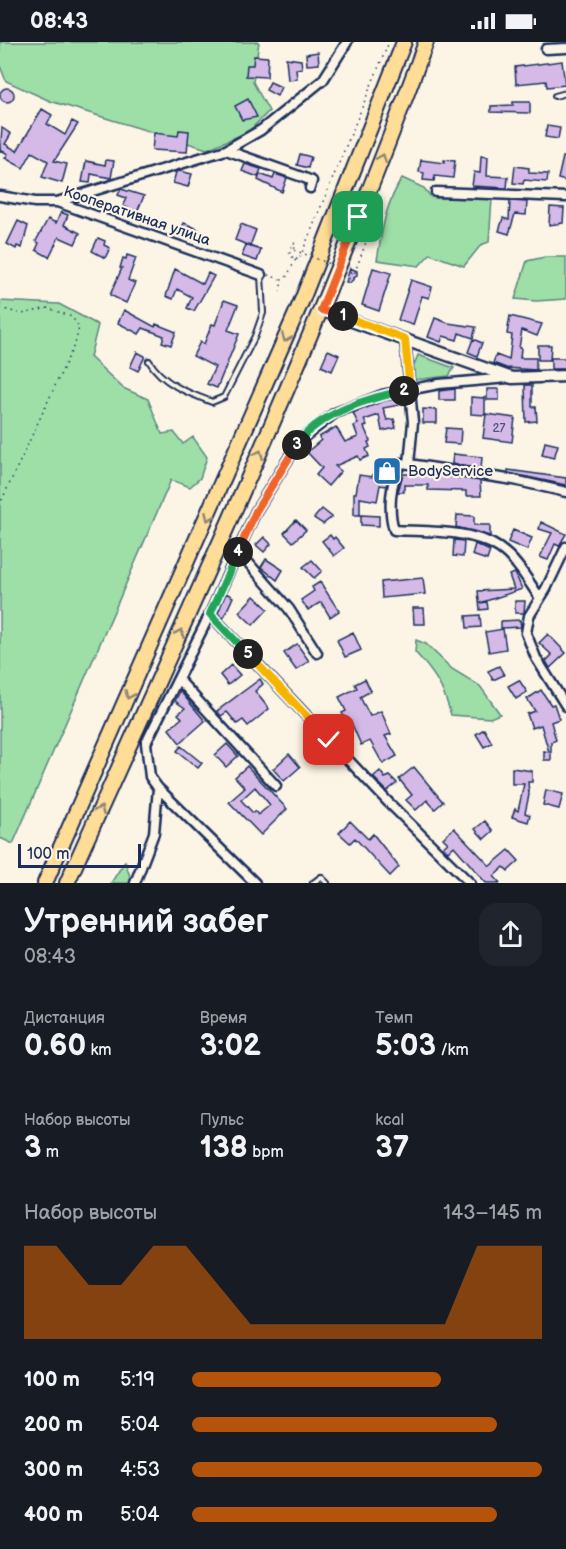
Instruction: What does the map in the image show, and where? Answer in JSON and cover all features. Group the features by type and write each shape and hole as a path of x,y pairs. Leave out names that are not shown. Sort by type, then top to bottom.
{"main road":[{"path":"45,883 302,300 404,42"},
{"path":"67,883 227,527 321,310 426,42"}],"street":[{"path":"57,202 226,150 261,130 323,80 347,42"},
{"path":"546,50 566,48"},
{"path":"226,150 312,181 310,188"},
{"path":"436,192 566,197"},
{"name":"Кооперативная улица","path":"0,196 35,202 57,202 265,275"},
{"path":"321,310 512,378"},
{"path":"405,339 413,424 409,464"},
{"path":"255,883 158,788 150,777 147,743 210,614 256,511 300,440 335,413 382,395 439,384 566,376"},
{"path":"540,598 514,562 499,548 478,538 394,530 389,515 396,472 401,463 514,480 566,492"},
{"path":"565,550 529,616 526,633 536,658 566,706"},
{"path":"238,551 289,609 317,652"},
{"path":"210,614 465,882"},
{"path":"178,679 276,786"},
{"path":"135,883 154,833 158,788"}],"lane":[{"path":"555,96 566,93"},
{"path":"149,361 158,375 188,393 212,402 224,397 255,336 262,313 265,275"},
{"path":"313,883 321,877 327,883"}],"path":[{"path":"265,275 286,278 296,259 299,260 389,42"},
{"path":"296,259 289,255 293,243 296,244 294,250 351,272 350,279 352,280 369,234"},
{"path":"280,292 283,282 281,279"},
{"path":"0,308 22,314 48,308 72,317 79,327 76,341 0,504"}],"green space":[{"path":"0,42 259,42 253,82 269,111 248,132 207,149 50,101 6,81 0,66"},
{"path":"402,178 424,188 431,197 492,199 489,242 481,245 464,266 430,254 419,266 377,260 388,208"},
{"path":"545,257 566,257 566,299 536,301 515,299 527,261"},
{"path":"0,301 59,304 98,325 90,357 123,388 148,399 162,434 174,432 183,444 193,437 207,457 200,478 190,487 171,480 13,844 0,838"},
{"path":"418,355 454,368 449,376 414,380 411,372"},
{"path":"416,640 426,644 452,669 480,686 500,714 490,718 451,715 438,681 415,652"},
{"path":"125,861 132,883 111,883"}],"building":[{"path":"318,52 319,64 307,65 306,54"},
{"path":"254,56 268,57 267,77 246,76 247,65 253,65"},
{"path":"286,58 301,60 302,68 296,69 297,79 288,80"},
{"path":"562,61 565,85 547,87 546,81 516,84 515,67"},
{"path":"270,82 281,87 277,96 266,90"},
{"path":"4,88 10,88 14,95 10,102 4,102 0,98 0,92"},
{"path":"248,99 257,117 242,120 235,106"},
{"path":"513,102 530,102 530,113 491,112 491,106 513,105"},
{"path":"42,109 52,115 47,124 65,135 72,121 78,124 54,161 67,164 62,183 42,177 48,161 32,152 23,168 5,158 8,154 1,150 0,152 2,128 11,134 5,144 17,151"},
{"path":"547,126 560,128 558,139 545,137"},
{"path":"179,130 189,131 187,152 152,150 154,133 178,136"},
{"path":"300,154 311,157 308,168 297,165"},
{"path":"481,156 488,157 487,176 508,177 507,188 472,186 474,172 480,173"},
{"path":"563,157 566,157 566,181 558,179"},
{"path":"106,160 114,161 111,178 91,174 90,183 82,182 86,161 105,165"},
{"path":"421,160 444,163 444,160 455,161 453,178 435,176 434,181 423,180 424,173 419,172"},
{"path":"245,164 261,169 258,177 242,171"},
{"path":"515,166 529,168 529,173 548,174 547,182 524,180 523,184 513,183"},
{"path":"176,172 192,174 188,187 173,183"},
{"path":"260,174 273,179 275,174 287,178 282,192 258,180"},
{"path":"121,189 144,196 137,212 123,206 126,198 118,195"},
{"path":"510,201 527,202 526,215 515,214 509,234 499,231 503,218 509,220"},
{"path":"550,207 564,208 563,223 549,225"},
{"path":"61,212 68,215 64,225 80,233 75,244 59,237 49,257 36,250 39,243 36,241 48,219 56,223"},
{"path":"18,221 28,226 22,248 17,246 16,249 7,244"},
{"path":"184,223 198,229 194,238 180,232"},
{"path":"241,224 256,230 250,246 235,240"},
{"path":"98,238 105,241 104,245 110,248 105,258 92,251"},
{"path":"246,245 261,250 257,261 242,256"},
{"path":"127,255 136,258 128,280 135,283 126,303 110,295 122,268 120,268 123,258 126,259"},
{"path":"350,268 357,271 357,275 350,283 346,282"},
{"path":"373,268 391,273 379,311 362,305"},
{"path":"175,269 203,284 208,273 214,276 194,311 187,308 192,297 177,289 173,299 166,296"},
{"path":"411,280 432,287 429,298 422,296 413,325 398,320"},
{"path":"224,300 238,305 228,330 239,334 217,388 207,384 215,367 193,356 200,342 204,344 212,324 215,325"},
{"path":"124,310 155,327 156,324 176,332 171,345 162,342 164,336 143,328 139,334 118,323"},
{"path":"510,316 542,324 537,336 522,330 519,348 521,348 520,358 536,358 536,370 506,368 493,363 496,355 509,360 512,335 507,334"},
{"path":"435,318 448,323 476,327 473,338 459,333 457,340 443,336 441,342 428,337"},
{"path":"473,339 482,343 477,356 468,352"},
{"path":"538,345 551,345 550,360 538,360"},
{"path":"328,350 339,355 332,371 321,366"},
{"path":"137,352 145,356 138,371 130,367"},
{"path":"551,358 566,358 566,369 551,369"},
{"path":"525,385 532,385 532,407 536,407 537,421 526,422"},
{"path":"455,389 455,400 439,400 439,391"},
{"path":"487,389 499,389 499,400 487,400"},
{"path":"404,397 405,404 383,408 387,420 394,419 396,428 382,431 379,415 364,420 367,426 364,427 370,441 368,442 370,447 366,449 369,456 360,460 358,456 335,466 341,471 328,486 316,475 322,468 307,452 321,440 319,437 336,427 345,442 358,437 354,426 358,424 353,413 384,401"},
{"path":"471,397 485,398 485,415 471,414"},
{"path":"423,409 437,410 437,423 423,423"},
{"path":"486,414 515,418 512,442 483,438"},
{"path":"446,428 461,429 460,444 444,443"},
{"path":"545,442 558,445 554,458 542,455"},
{"path":"453,454 482,457 481,469 452,464"},
{"path":"379,466 392,468 386,486 380,485 377,501 360,498 360,515 354,515 354,493 356,493 359,475 372,477 374,470 378,471"},
{"path":"508,470 566,478 566,485 508,473"},
{"path":"403,474 434,474 480,481 481,496 466,496 466,491 428,490 428,485 404,485 404,492 398,492"},
{"path":"322,509 332,517 323,524 314,518"},
{"path":"361,515 379,516 379,526 361,525"},
{"path":"457,515 474,516 474,525 490,525 490,536 456,527"},
{"path":"296,520 306,530 293,542 284,533"},
{"path":"541,522 566,534 559,546 555,544 548,560 540,557 552,533 539,529"},
{"path":"513,530 532,538 527,550 508,542"},
{"path":"330,535 333,539 335,537 344,548 334,556 322,541"},
{"path":"264,537 271,544 264,552 256,545"},
{"path":"454,540 464,541 463,557 453,556"},
{"path":"475,544 490,551 487,560 472,555"},
{"path":"266,559 283,570 277,580 261,567"},
{"path":"312,560 322,571 314,578 303,567"},
{"path":"515,573 522,589 480,603 487,602 488,609 480,610 478,591 514,589 509,575"},
{"path":"423,578 425,594 382,598 381,582"},
{"path":"320,582 339,611 330,617 321,602 308,610 301,600 314,591 312,587"},
{"path":"226,593 233,597 223,619 218,613"},
{"path":"254,596 268,609 253,625 239,612"},
{"path":"515,601 525,601 524,613 515,613"},
{"path":"413,608 424,608 425,624 414,624"},
{"path":"480,615 481,627 467,628 466,616"},
{"path":"520,620 521,627 501,628 501,621"},
{"path":"503,629 506,649 489,652 485,632"},
{"path":"353,632 361,650 345,657 337,640"},
{"path":"548,634 566,653 550,668 546,661 552,655 539,643"},
{"path":"297,644 309,661 296,670 284,653"},
{"path":"231,665 240,675 228,685 220,675"},
{"path":"499,666 504,675 493,680 488,671"},
{"path":"260,679 263,684 255,691 269,709 248,726 243,720 237,724 227,712 221,716 217,711"},
{"path":"365,679 371,691 360,697 370,716 381,711 391,734 385,736 397,756 383,764 370,741 361,745 351,722 348,724 342,713 346,711 339,697 357,688 355,684"},
{"path":"519,680 527,692 516,699 508,686"},
{"path":"541,690 551,705 554,704 559,719 551,722 556,740 551,742 551,760 544,760 544,751 549,752 541,725 532,728 527,714 535,711 527,699"},
{"path":"180,691 205,721 180,743 169,729 182,718 178,714 185,708 175,701"},
{"path":"484,729 492,743 484,747 476,734"},
{"path":"227,744 238,756 226,767 215,755"},
{"path":"181,746 202,763 198,768 177,751"},
{"path":"289,754 300,767 284,781 273,769"},
{"path":"247,766 287,809 261,835 229,802 245,788 235,777","holes":["255,787 270,805 258,815 255,811 253,813 241,800"]},
{"path":"414,767 443,802 435,809 427,800 416,810 406,800 412,795 399,779"},
{"path":"512,768 532,771 532,782 528,782 529,795 525,813 530,815 528,822 512,817 515,809 518,811 524,784 512,784"},
{"path":"380,771 385,778 390,776 397,783 387,791 373,777"},
{"path":"546,790 563,794 559,809 543,805"},
{"path":"350,821 368,839 373,834 399,867 390,876 355,838 350,843 339,833"},
{"path":"485,821 493,831 484,839 475,829"},
{"path":"454,828 490,866 509,850 519,861 508,871 504,867 494,876 500,883 486,883 454,846 448,852 443,847 448,843 443,838"}],"place":[{"name":"BodyService","path":"387,471"}],"route":[{"path":"329,740 210,614 256,511 300,440 335,413 382,395 410,390 405,339 321,310 358,217"}]}
